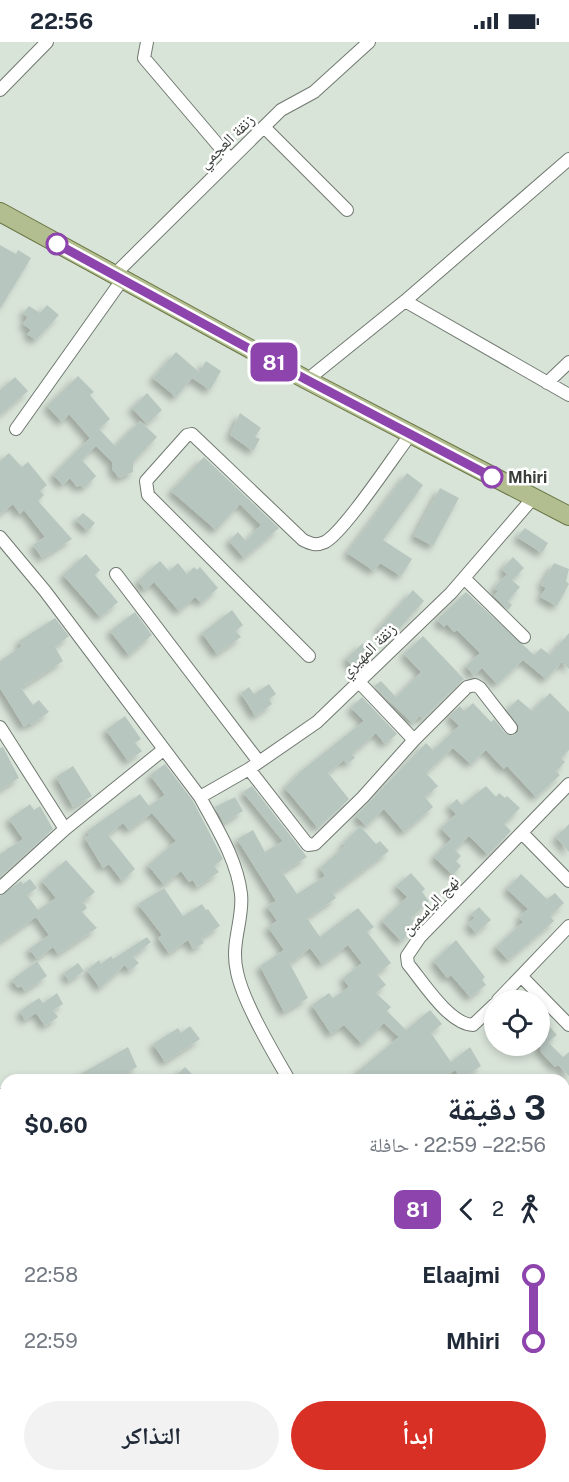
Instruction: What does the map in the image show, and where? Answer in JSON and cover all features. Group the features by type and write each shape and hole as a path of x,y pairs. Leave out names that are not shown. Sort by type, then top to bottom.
{"main road":[{"path":"0,212 307,380 569,516"}],"street":[{"path":"0,90 46,42"},
{"path":"147,42 144,58 230,159"},
{"name":"زنقة العجمي","path":"16,429 118,277 230,159 281,110 314,92 369,42"},
{"path":"264,127 347,210"},
{"path":"307,380 405,301 569,159"},
{"path":"405,301 569,395"},
{"path":"547,383 569,362"},
{"path":"309,656 148,495 146,482 187,435 192,434 198,437 303,540 313,545 331,538 410,435"},
{"name":"زنقة المهيري","path":"200,797 254,766 317,722 464,578 533,498"},
{"path":"0,537 45,591 200,797 235,865 242,896 234,950 237,975 286,1074"},
{"path":"116,574 308,845 315,844 363,797 414,740 459,693 470,685 480,688 511,728"},
{"path":"464,578 524,636"},
{"path":"359,682 414,740"},
{"path":"0,727 65,830"},
{"path":"0,888 65,830 163,750"},
{"name":"نهج الياسمين","path":"484,1014 473,1025 465,1024 453,1017 408,964 407,956 420,937 523,834 569,784"},
{"path":"523,834 569,881"},
{"path":"508,990 569,926"},
{"path":"521,976 569,1025"}],"building":[{"path":"0,245 16,254 18,250 31,258 0,309"},
{"path":"47,305 59,315 36,340 27,334 31,330 23,324 28,317 23,313 29,306 40,313"},
{"path":"176,352 199,372 206,361 221,371 210,390 192,378 176,397 153,378"},
{"path":"78,376 94,392 90,395 110,419 99,429 115,446 140,421 157,437 133,462 133,472 119,478 112,469 113,463 96,446 82,460 96,476 84,488 80,485 77,487 70,478 63,485 53,475 90,438 69,414 62,422 47,406"},
{"path":"15,377 28,391 0,415 0,390"},
{"path":"147,393 162,410 147,424 132,408"},
{"path":"240,413 261,428 255,437 260,439 253,451 230,435"},
{"path":"9,453 22,467 28,462 47,485 40,491 44,495 38,501 72,539 42,558 33,545 45,537 24,510 20,514 13,504 0,514 0,461"},
{"path":"204,457 279,528 244,558 229,541 238,532 246,541 261,525 240,504 216,530 171,491"},
{"path":"407,473 423,485 383,540 412,559 401,576 380,563 374,571 347,553"},
{"path":"440,488 459,498 433,546 414,536"},
{"path":"83,513 95,523 88,531 76,520"},
{"path":"525,528 548,543 542,553 517,537"},
{"path":"86,554 100,570 95,575 118,602 100,617 63,575"},
{"path":"513,557 524,568 512,580 502,569"},
{"path":"160,561 169,571 178,563 187,574 194,567 197,570 200,567 218,588 201,603 195,597 179,611 154,582 145,590 138,581"},
{"path":"554,563 569,569 566,581 569,584 557,606 540,597 546,588 541,585"},
{"path":"506,575 520,587 508,601 512,605 508,610 494,596 498,591 494,588"},
{"path":"413,590 424,601 389,640 378,629"},
{"path":"466,592 534,655 541,648 550,655 569,633 569,669 562,662 546,679 523,660 497,684 482,668 474,676 466,666 480,653 457,630 454,632 447,624 444,627 437,620"},
{"path":"232,610 243,625 236,631 241,637 217,654 202,633"},
{"path":"135,612 152,635 129,655 110,631"},
{"path":"55,618 69,636 55,647 63,661 21,688 33,705 39,700 49,712 31,725 29,723 24,727 0,688 0,661 22,646 19,641"},
{"path":"423,636 464,679 423,719 420,716 412,723 374,686 381,681 396,697 421,672 404,654"},
{"path":"363,643 373,655 356,670 346,659"},
{"path":"269,684 276,694 269,699 272,704 255,716 241,693 249,687 254,694"},
{"path":"550,693 569,712 569,750 561,758 565,762 556,771 560,775 536,797 507,766 504,769 486,750 471,764 453,748 426,773 438,786 425,797 433,807 404,832 384,809 366,826 356,816 426,743 433,750 459,726 449,716 460,706 464,711 473,703 491,722 494,719 505,733 513,736 518,732 519,726 507,710 518,699 532,711"},
{"path":"362,697 397,734 385,744 376,733 352,754 355,758 347,764 344,760 328,773 349,799 318,828 285,788 301,771 364,721 351,708"},
{"path":"125,716 141,739 135,743 142,751 128,761 106,730"},
{"path":"3,747 19,778 0,790 0,748"},
{"path":"165,764 193,801 223,859 214,866 219,872 197,887 193,880 189,882 181,871 164,885 148,865 176,841 152,813 129,830 123,823 108,835 135,869 122,881 109,864 103,868 85,838 90,835 87,831 140,794 149,806 165,795 150,775"},
{"path":"73,766 92,796 73,807 56,777"},
{"path":"252,786 307,857 282,872 297,894 325,876 320,868 345,846 343,844 360,826 376,844 380,841 389,851 333,893 336,898 307,918 320,937 358,908 374,927 367,932 391,963 377,974 386,985 376,993 391,1007 387,1011 406,1030 430,1010 442,1024 431,1033 451,1062 470,1047 481,1066 469,1074 458,1074 455,1070 449,1074 360,1074 358,1071 399,1037 384,1023 362,1044 344,1025 331,1034 312,1005 329,993 333,998 349,987 343,978 362,963 348,945 322,964 310,948 290,964 308,998 284,1012 260,966 284,950 268,927 277,921 267,906 276,901 237,839 253,830 265,852 283,841 243,792"},
{"path":"486,786 496,797 499,793 505,798 507,796 520,808 504,824 511,831 488,855 469,836 455,850 461,856 456,861 461,866 453,875 434,857 451,839 441,828 456,814 449,806 457,799 462,805"},
{"path":"235,797 243,811 224,823 215,807"},
{"path":"30,804 34,810 40,806 53,829 0,877 0,854 23,839 9,819"},
{"path":"569,824 569,852 556,837"},
{"path":"66,860 95,892 83,902 87,908 82,912 97,928 58,954 53,947 37,959 29,949 49,935 36,917 0,942 0,896 21,881 23,884 30,879 37,888 27,895 38,910 56,898 42,881"},
{"path":"411,873 425,889 422,892 429,901 411,918 418,925 401,941 382,921 407,897 396,886"},
{"path":"521,874 547,899 555,893 564,903 550,916 554,921 508,960 496,947 523,922 519,917 528,909 507,889"},
{"path":"164,888 183,916 202,904 206,910 208,909 220,926 201,938 204,943 193,949 188,940 169,953 158,938 162,935 138,904"},
{"path":"479,907 491,920 476,933 468,924 475,918 471,914"},
{"path":"147,937 151,942 133,957 139,963 129,971 125,965 100,988 87,970 99,960 101,964 111,956 113,959"},
{"path":"456,940 485,977 482,980 486,985 470,997 451,975 447,978 434,961"},
{"path":"37,961 47,976 25,991 21,986 18,988 12,980"},
{"path":"78,963 84,971 69,981 64,973"},
{"path":"57,993 63,1004 53,1010 58,1017 45,1026 36,1013 25,1020 20,1011 39,998 43,1003"},
{"path":"190,1026 200,1039 165,1062 153,1044 178,1028 181,1033"},
{"path":"550,1027 557,1035 550,1040"},
{"path":"550,1044 563,1057 569,1052 569,1074 558,1065 555,1067 545,1056 550,1056"},
{"path":"128,1047 137,1067 125,1074 81,1074"},
{"path":"185,1067 192,1074 177,1074"}],"bus line":[{"name":"81","path":"57,244 307,380 492,477"}],"place":[{"name":"Mhiri","path":"492,477"}]}
